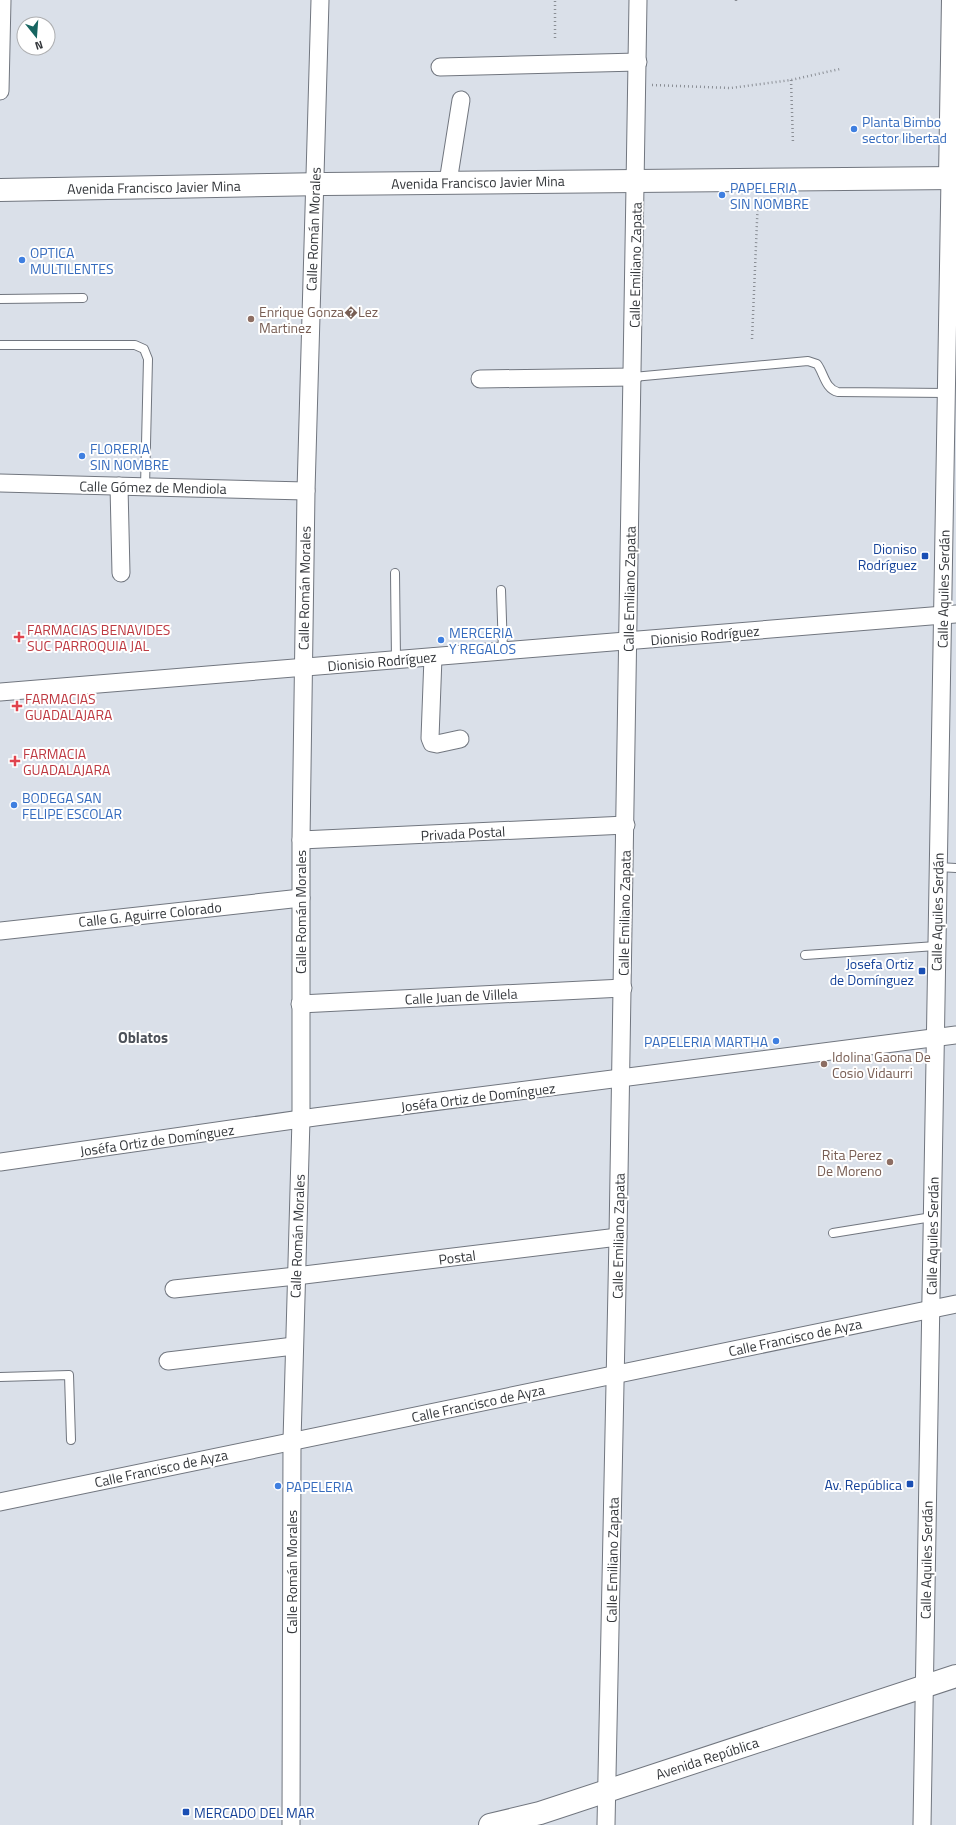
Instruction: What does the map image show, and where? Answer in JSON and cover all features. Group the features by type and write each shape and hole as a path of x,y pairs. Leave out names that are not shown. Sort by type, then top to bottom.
{"main road":[{"name":"Calle Aquiles Serdán","path":"953,0 953,178"},
{"name":"Avenida Francisco Javier Mina","path":"0,190 448,182 953,178"},
{"name":"Avenida República","path":"490,1825 540,1813 956,1676"}],"street":[{"path":"0,91 2,0"},
{"name":"Calle Román Morales","path":"291,1825 292,1441 301,1119 300,1004 303,667 306,491 320,0"},
{"name":"Calle Emiliano Zapata","path":"606,1825 626,825 638,0"},
{"path":"440,67 638,62"},
{"path":"448,182 462,100"},
{"name":"Calle Aquiles Serdán","path":"922,1825 936,946 949,614 946,393 953,178"},
{"path":"480,379 633,377"},
{"name":"Calle Gómez de Mendiola","path":"0,483 306,491"},
{"path":"119,486 121,573"},
{"name":"Dionisio Rodríguez","path":"0,692 949,614"},
{"path":"433,657 430,738 432,743 437,744 460,740"},
{"name":"Privada Postal","path":"301,840 626,825"},
{"name":"Calle G. Aguirre Colorado","path":"0,931 301,898"},
{"name":"Calle Juan de Villela","path":"300,1004 623,988"},
{"name":"Joséfa Ortiz de Domínguez","path":"0,1162 301,1119 621,1079 956,1034"},
{"name":"Postal","path":"174,1289 296,1276 618,1237"},
{"name":"Calle Francisco de Ayza","path":"0,1502 956,1304"},
{"path":"168,1361 294,1346"}],"lane":[{"path":"0,299 83,298"},
{"path":"0,345 135,345 144,349 148,359 146,486"},
{"path":"633,377 808,361 817,364 827,385 833,391 946,393"},
{"path":"395,573 396,660"},
{"path":"501,590 503,651"},
{"path":"938,867 956,868"},
{"path":"805,955 936,946"},
{"path":"833,1234 932,1217"},
{"path":"0,1377 69,1375 71,1440"}],"path":[{"path":"555,0 555,38"},
{"path":"637,85 731,88 791,80 840,69"},
{"path":"791,80 792,144"},
{"path":"752,339 758,180"}],"place":[{"name":"Planta Bimbo sector libertad","path":"854,129"},
{"name":"PAPELERIA SIN NOMBRE","path":"722,195"},
{"name":"OPTICA MULTILENTES","path":"22,260"},
{"name":"Enrique Gonza�Lez Martinez","path":"251,319"},
{"name":"FLORERIA SIN NOMBRE","path":"82,456"},
{"name":"Dioniso Rodríguez","path":"925,556"},
{"name":"FARMACIAS BENAVIDES SUC PARROQUIA JAL","path":"19,637"},
{"name":"MERCERIA Y REGALOS","path":"441,640"},
{"name":"FARMACIAS GUADALAJARA","path":"17,706"},
{"name":"FARMACIA GUADALAJARA","path":"15,761"},
{"name":"BODEGA SAN FELIPE ESCOLAR","path":"14,805"},
{"name":"Josefa Ortiz de Domínguez","path":"922,971"},
{"name":"PAPELERIA MARTHA","path":"776,1041"},
{"name":"Idolina Gaona De Cosio Vidaurri","path":"824,1064"},
{"name":"Rita Perez De Moreno","path":"890,1162"},
{"name":"Av. República","path":"910,1484"},
{"name":"PAPELERIA","path":"278,1486"},
{"name":"MERCADO DEL MAR","path":"186,1812"}],"district":[{"name":"Oblatos","path":"143,1037"}]}
